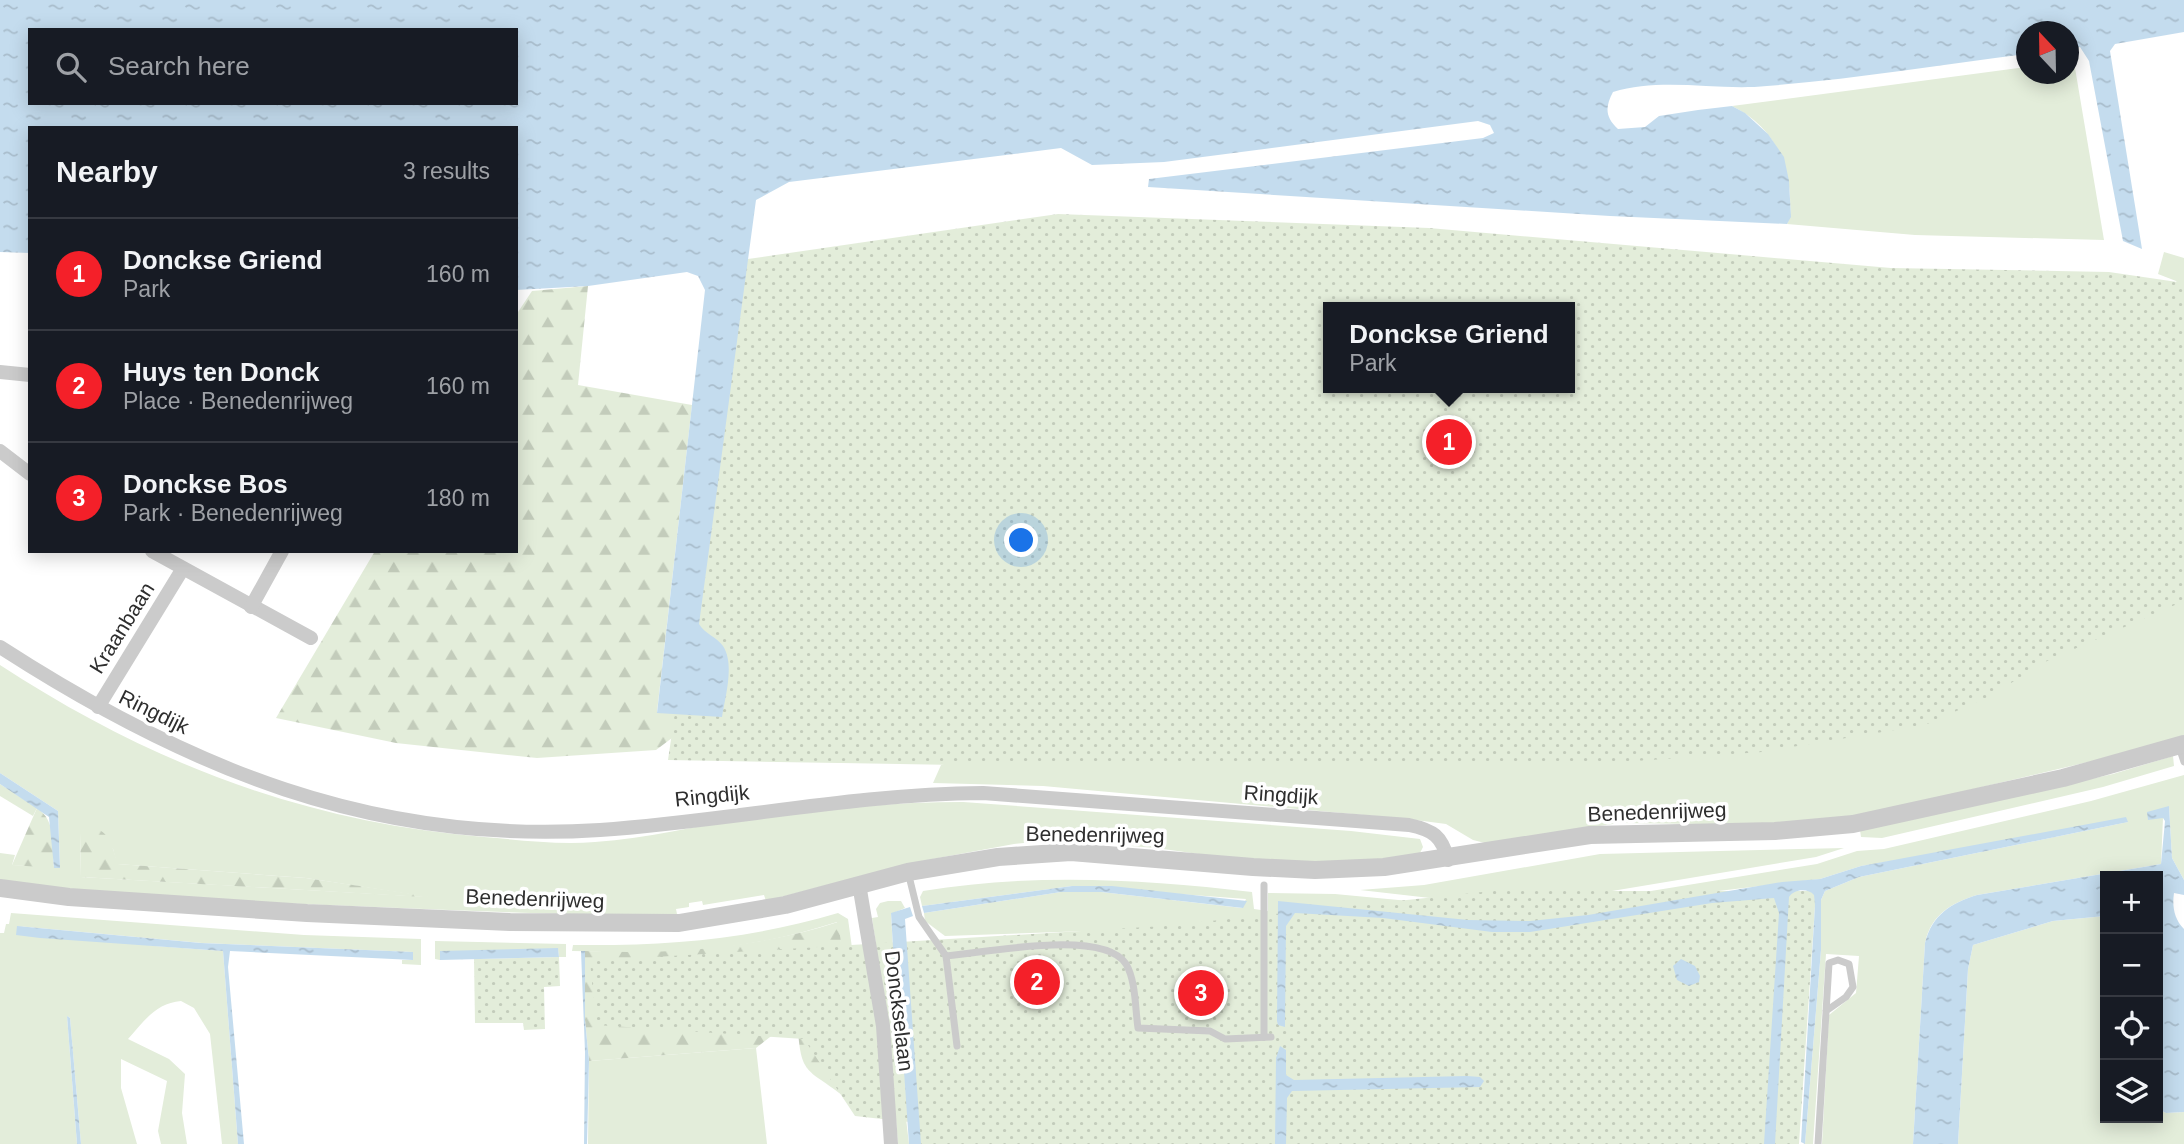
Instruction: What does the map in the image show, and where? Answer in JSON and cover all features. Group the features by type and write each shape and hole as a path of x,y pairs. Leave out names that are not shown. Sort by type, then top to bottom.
{"street":[{"path":"0,372 28,374"},
{"path":"0,451 28,472"},
{"name":"Kraanbaan","path":"155,553 311,638"},
{"path":"251,607 281,553"},
{"name":"Kraanbaan","path":"97,708 182,570"},
{"name":"Ringdijk","path":"0,647 97,708 174,746 297,796 378,817 449,826 527,831 599,830 920,794 983,793 1409,825 1438,835 1448,860"},
{"name":"Benedenrijweg","path":"0,888 69,897 307,913 646,924 708,919 785,905 908,872 998,856 1071,852 1315,870 1384,867 1448,860 1590,835 1774,831 1853,824 2182,751"},
{"name":"Donckselaan","path":"859,884 883,1026 891,1144"}],"lane":[{"path":"908,872 919,917 946,957 957,1046"},
{"path":"946,957 1066,944 1093,945 1110,951 1124,961 1130,975 1138,1028 1210,1031 1225,1039 1268,1037 1264,885"},
{"path":"1818,1144 1826,1011 1829,962 1838,960 1849,964 1853,987 1846,998 1826,1011"}],"green space":[{"path":"2016,68 2016,84 2078,84 2104,240 1915,235 1787,224 1790,197 1781,155 1756,122 1732,106"},
{"path":"1058,214 1429,228 1891,268 2109,272 2184,283 2184,601 2047,661 1988,697 1925,725 1762,752 1636,761 957,765 668,760 741,260"},
{"path":"2164,252 2184,258 2184,293 2176,281 2158,274"},
{"path":"588,286 578,385 692,405 657,712 722,717 676,735 656,750 537,758 396,743 276,718 374,553 518,553 518,312 532,291"},
{"path":"2184,598 2184,736 2139,750 1859,816 1788,825 1619,823 1489,844 1473,840 1446,824 1408,819 1043,786 933,783 941,765 957,760 2046,659"},
{"path":"0,665 56,700 172,759 291,802 354,818 418,829 526,841 581,843 634,838 805,812 963,802 1351,831 1420,839 1423,847 1418,857 1277,865 1156,848 1055,840 1014,844 911,863 766,901 764,895 703,905 702,901 689,903 689,907 676,909 677,914 526,913 234,901 0,881 0,853 15,855 12,865 60,867 58,811 0,773","holes":["86,827 113,849 117,864 306,878 429,897 81,877 80,834"]},
{"path":"2173,756 2174,766 2103,787 1882,838 1861,837 1860,830 2113,774"},
{"path":"2184,775 2184,880 2172,858 2169,806 2163,818 2161,864 2119,871 2100,871 2100,874 1977,895 1943,912 1932,925 1925,943 1913,1144 1822,1144 1829,1015 1856,993 1859,956 1826,954 1813,1144 1805,1144 1821,950 1821,900 1825,891 1859,877 2128,822 1861,866 1820,879 1276,943 1087,931 945,936 925,921 924,913 1061,892 1101,892 1242,908 1246,899 1072,886 922,906 920,897 923,891 964,885 1088,880 1252,892 1254,909 1268,911 1268,893 1335,894 1409,901 1571,904 1817,864 1857,851 1884,849 2091,801"},
{"path":"0,784 37,808 33,816 0,796"},
{"path":"37,808 51,827 54,868 12,865"},
{"path":"86,826 105,834 118,864 306,878 440,898 81,877 80,833"},
{"path":"1844,848 1816,857 1588,895 1439,899 1360,890 1424,885 1600,854"},
{"path":"1492,891 1816,891 1799,1144 920,1144 918,1123 855,1116 804,1039 596,1025 590,961 1163,926"},
{"path":"901,901 905,908 891,914 900,1068 909,1144 898,1144 889,1030 872,918 878,917 876,909 880,903"},
{"path":"11,913 304,935 421,939 421,965 402,964 402,960 413,960 413,952 202,943 17,926 155,946 223,951 238,1144 222,1144 210,1034 194,1008 181,1001 157,1009 128,1039 169,1059 185,1074 182,1113 187,1144 161,1144 158,1131 167,1081 121,1059 121,1088 137,1144 81,1144 70,1018 67,1016 77,1144 0,1144 0,933 4,933 6,924 9,924"},
{"path":"838,913 848,919 853,955 843,957 837,922 762,941 683,952 572,951 573,945 641,944 739,935"},
{"path":"2100,916 2100,1123 2163,1123 2163,1112 2184,1112 2184,1144 1958,1144 1968,969 1973,945 2053,921"},
{"path":"838,922 843,956 861,1010 867,1118 809,1070 802,1056 798,1030 788,1023 756,1048 589,1061 585,1020 585,951 649,952 713,948 776,938"},
{"path":"435,941 566,944 566,957 559,957 558,949 440,952 440,960 435,959"},
{"path":"559,957 560,986 544,987 545,1029 524,1030 523,1023 475,1023 474,959"},
{"path":"756,1048 767,1144 588,1144 589,1061"}],"water":[{"path":"0,0 2184,0 2184,32 2115,44 2110,51 2142,249 2123,241 2089,61 2079,47 2079,21 2016,21 2016,55 1767,86 1651,85 1613,92 1608,112 1618,129 1645,127 1659,116 1698,110 1732,106 1745,113 1768,134 1784,157 1789,181 1791,217 1787,224 1610,216 1148,187 1149,179 1483,138 1494,133 1490,125 1478,121 1164,162 1092,165 1061,148 789,182 756,200 699,624 727,653 728,681 722,717 657,713 705,290 698,276 687,272 588,286 518,290 518,126 28,126 28,253 0,252"},
{"path":"0,773 58,811 60,868 54,868 49,817 0,784"},
{"path":"2169,806 2172,858 2184,880 2184,895 2174,893 2173,903 2176,917 2184,929 2184,1112 2163,1112 2163,871 2119,871 2161,864 2165,821 2163,818 2148,820 2147,812"},
{"path":"2126,817 2128,822 1859,877 1825,891 1821,900 1821,950 1805,1144 1801,1142 1815,905 1814,895 1805,890 1789,897 1775,1144 1764,1144 1779,913 1774,898 1712,903 1530,932 1492,932 1383,918 1295,913 1286,926 1285,1027 1278,1025 1277,1021 1278,901 1468,920 1530,921 1588,915 1782,882 1820,879 1861,866"},
{"path":"2100,874 2100,916 2053,921 1973,945 1968,969 1958,1144 1913,1144 1925,943 1932,925 1944,912 1951,906 1977,895"},
{"path":"1072,886 1112,886 1247,901 1243,908 1101,892 1061,892 924,913 922,906"},
{"path":"910,907 913,916 905,919 921,1144 909,1144 904,1071 900,1068 891,913"},
{"path":"17,926 201,943 413,952 413,960 230,951 228,967 244,1144 238,1144 223,951 40,938 16,935"},
{"path":"558,948 559,957 440,960 440,951"},
{"path":"581,951 585,951 585,1020 589,1061 587,1144 584,1144 585,1052"},
{"path":"1681,959 1695,966 1700,976 1699,982 1689,986 1677,980 1673,966"},
{"path":"67,1016 70,1018 81,1144 77,1144"},
{"path":"1280,1046 1286,1050 1286,1075 1294,1080 1467,1076 1480,1077 1484,1081 1480,1087 1292,1091 1287,1098 1286,1144 1275,1144 1276,1058"}],"place":[{"name":"Donckse Griend","path":"1449,442"},
{"name":"Huys ten Donck","path":"1037,982"},
{"name":"Donckse Bos","path":"1201,993"}]}
